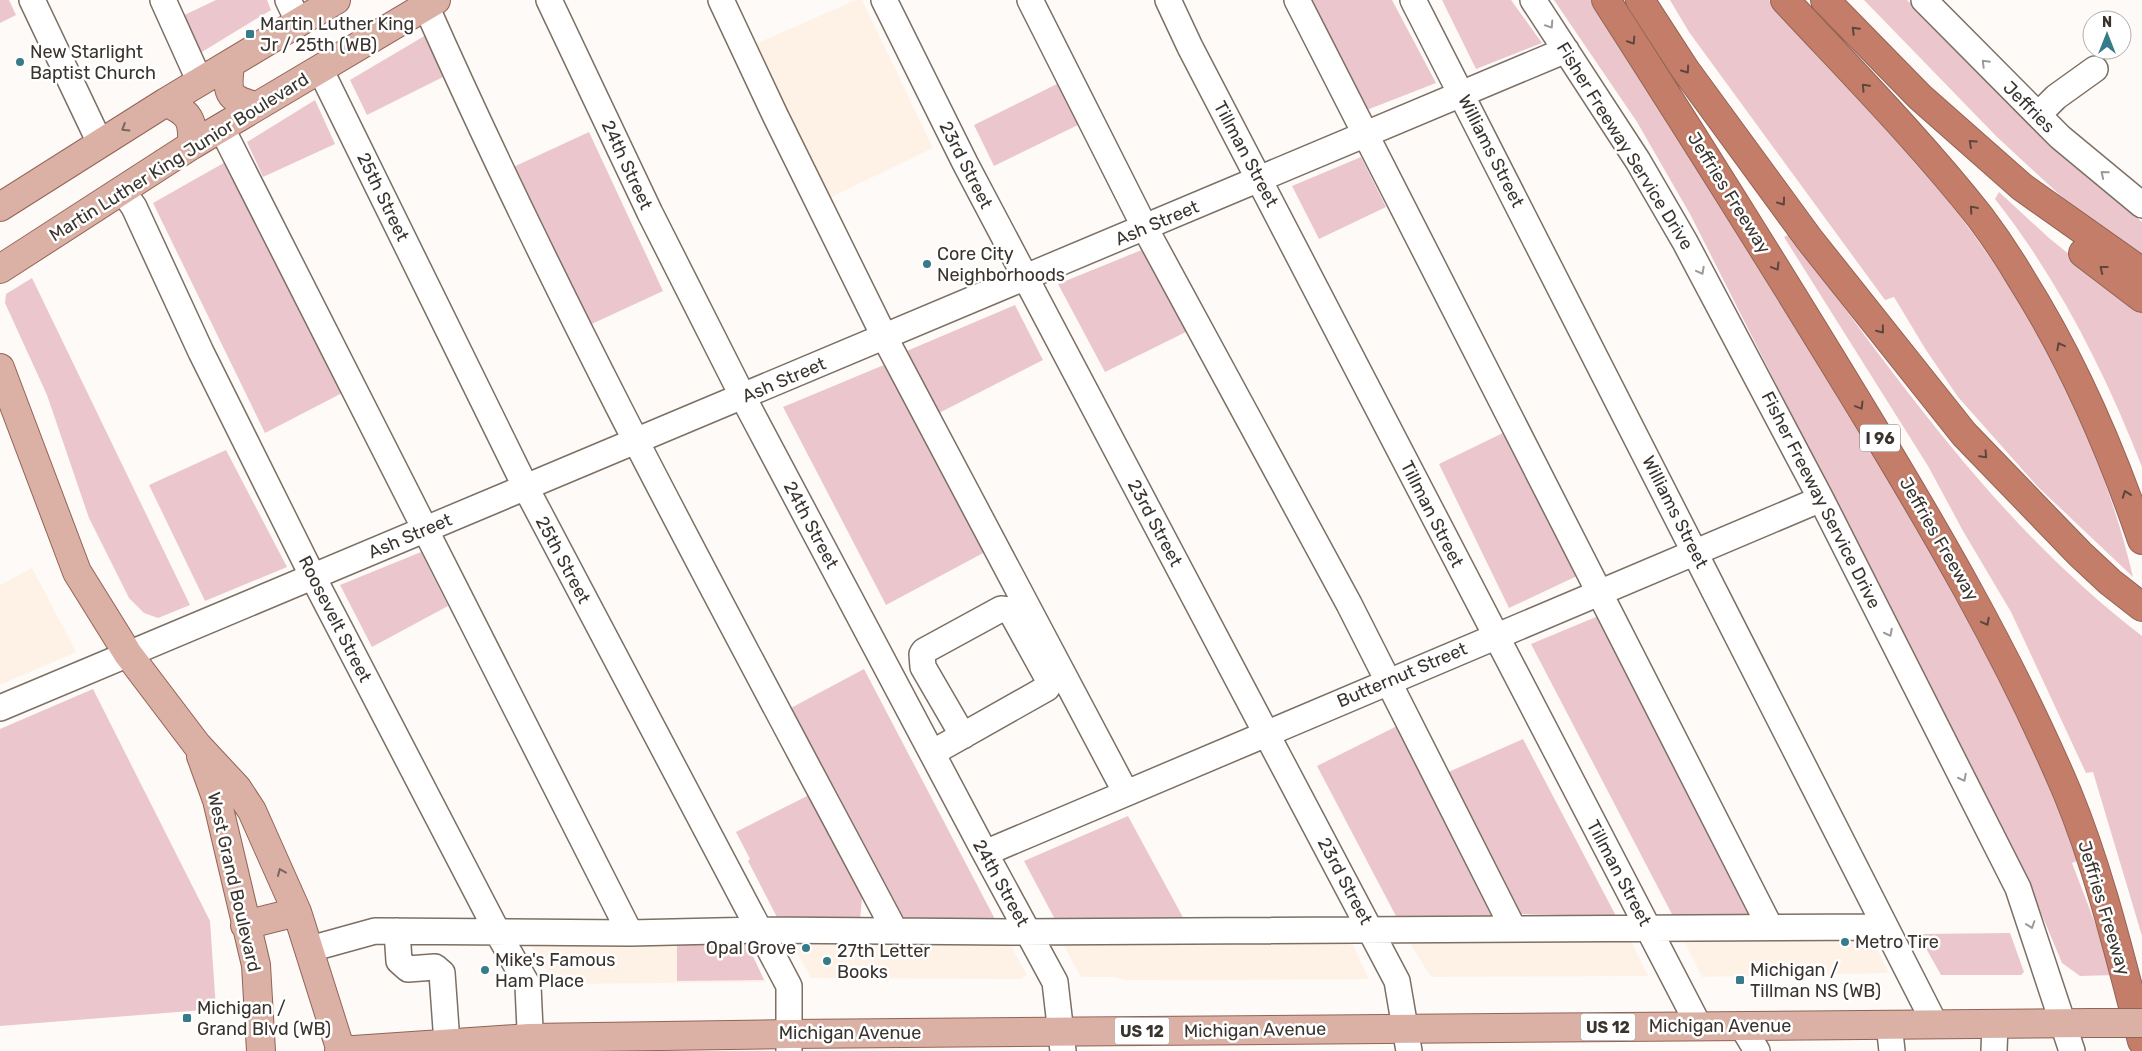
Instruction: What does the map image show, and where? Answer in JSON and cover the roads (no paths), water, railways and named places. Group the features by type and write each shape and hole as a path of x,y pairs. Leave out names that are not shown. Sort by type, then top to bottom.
{"highway":[{"name":"Jeffries Freeway","path":"1606,0 1762,244 1932,523 1999,646 2068,795 2105,902 2142,1041"},
{"path":"1640,0 1684,68 1809,240 1964,434 2047,521 2110,582 2142,607"},
{"path":"1785,0 1920,147 1980,218 2009,260 2058,340 2079,382 2111,454 2142,540"},
{"path":"1825,0 1920,97 2022,187 2142,272"},
{"path":"2022,187 2071,244 2142,298"}],"main road":[{"path":"1,202 230,64 293,12 336,0"},
{"name":"Martin Luther King Junior Boulevard","path":"0,270 221,127 431,3"},
{"path":"230,64 227,86 230,96 238,101 255,106"},
{"path":"166,102 180,109 190,118 192,145"},
{"name":"West Grand Boulevard","path":"0,368 77,572 128,654 198,745 237,788 252,811 297,912 340,1051"},
{"name":"West Grand Boulevard","path":"198,745 217,800 256,965 261,1051"},
{"path":"246,925 297,912"},
{"name":"Michigan Avenue","path":"340,1051 411,1048 447,1043 530,1045 789,1042 1406,1040 1699,1026 2142,1023"}],"street":[{"path":"32,0 100,143"},
{"path":"163,0 200,82"},
{"name":"24th Street","path":"548,0 650,213 743,397 984,853 1056,982 1062,1041"},
{"path":"722,0 775,115 885,338 1126,793"},
{"name":"23rd Street","path":"884,0 965,163 1397,981 1406,1040"},
{"path":"1030,0 1145,228 1349,604 1513,928"},
{"name":"Tillman Street","path":"1168,0 1190,47 1699,1026"},
{"path":"1298,0 1770,928"},
{"name":"Williams Street","path":"1414,0 1935,1024"},
{"name":"Fisher Freeway Service Drive","path":"1533,0 1638,161 1685,242 1821,498 2018,888 2072,1051"},
{"name":"Jeffries","path":"1924,0 2060,137 2142,205"},
{"path":"431,3 488,146 635,442 896,931"},
{"name":"Ash Street","path":"0,708 1026,279 1566,50"},
{"name":"25th Street","path":"320,69 526,488 789,986 789,1042"},
{"path":"2038,116 2056,97 2095,69"},
{"path":"221,127 630,933"},
{"name":"Roosevelt Street","path":"122,190 134,207 201,352 313,577 498,933 528,986 530,1045"},
{"name":"Butternut Street","path":"984,853 1821,498"},
{"path":"932,754 1047,688 1047,677 1010,610 1002,609 924,651 922,654 923,667 963,736"},
{"path":"310,949 375,931 630,933 760,930 1027,931 1885,927"},
{"path":"397,931 399,961 408,969 435,967 442,973 447,1043"},
{"path":"1889,1024 1892,1051"},
{"path":"1994,1051 1995,1024"},
{"path":"1742,1026 1756,1051"}],"place":[{"name":"Martin Luther King Jr / 25th (WB)","path":"250,34"},
{"name":"New Starlight Baptist Church","path":"20,62"},
{"name":"Core City Neighborhoods","path":"927,264"},
{"name":"Metro Tire","path":"1845,942"},
{"name":"Opal Grove","path":"806,948"},
{"name":"27th Letter Books","path":"827,961"},
{"name":"Mike's Famous Ham Place","path":"485,970"},
{"name":"Michigan / Tillman NS (WB)","path":"1740,980"},
{"name":"Michigan / Grand Blvd (WB)","path":"187,1018"}]}
